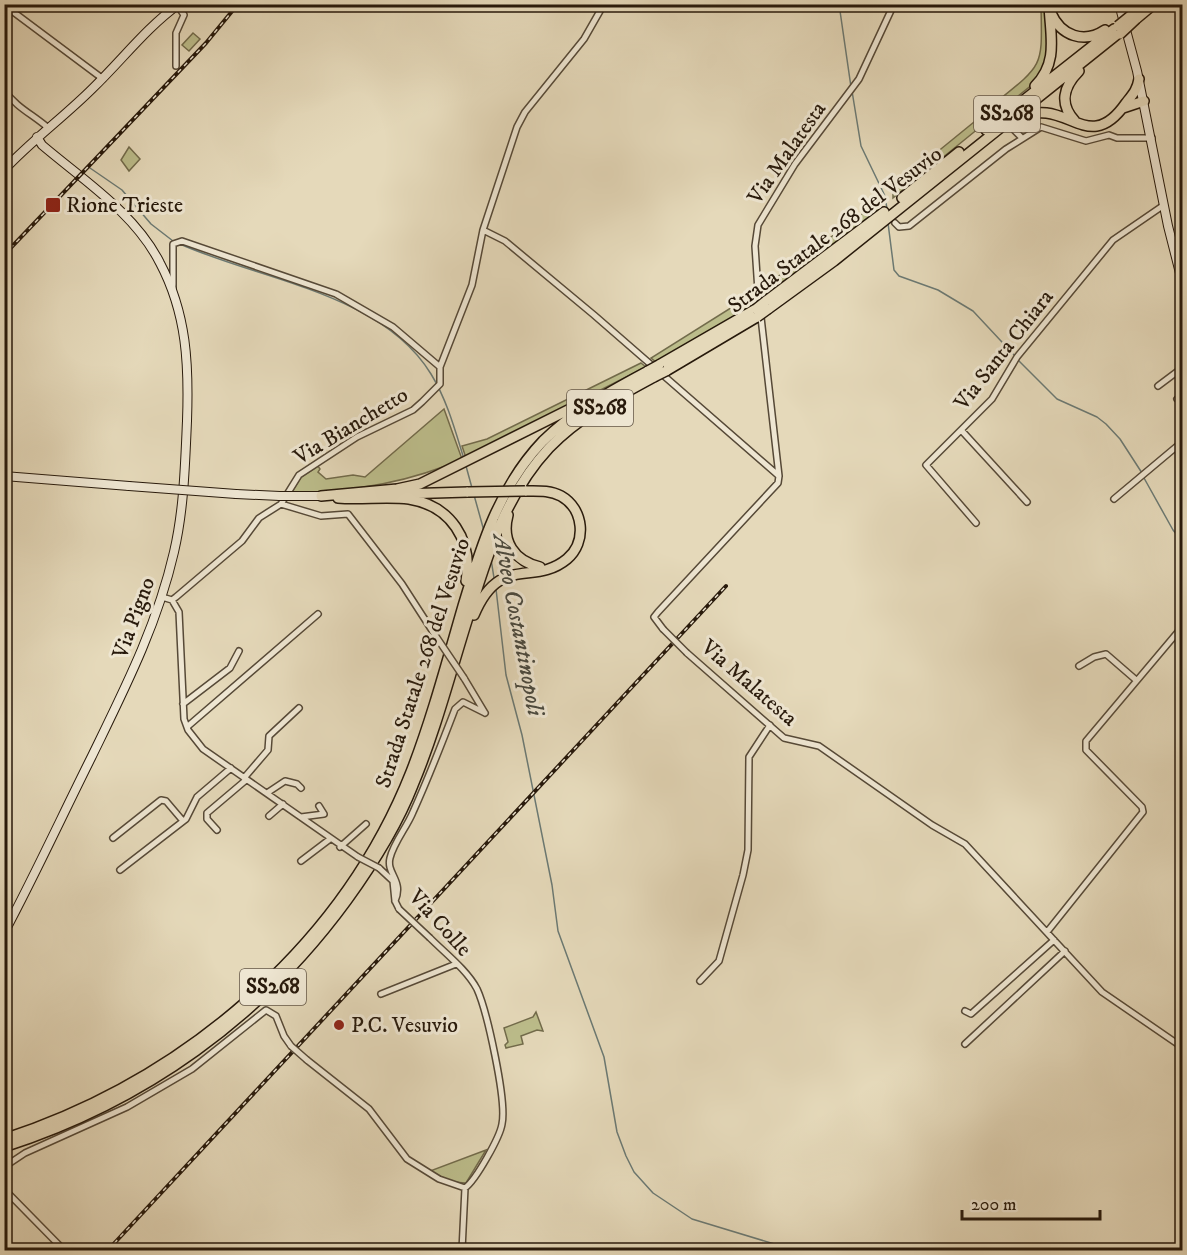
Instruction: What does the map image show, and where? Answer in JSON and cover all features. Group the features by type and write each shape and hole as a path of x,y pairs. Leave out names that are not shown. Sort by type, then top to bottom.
{"highway":[{"name":"Strada Statale 268 del Vesuvio","path":"4,1147 98,1111 169,1071 229,1027 291,968 356,887 399,816 425,755 486,561 489,526 513,479 543,441 570,417 617,388 663,368 757,313 960,159 1144,4"},
{"name":"Strada Statale 268 del Vesuvio","path":"1136,11 1154,4"},
{"name":"SS268","path":"1049,7 1056,23 1075,37 1096,36 1118,28"},
{"name":"SS268","path":"998,116 1042,79 1048,69 1053,46 1049,7"},
{"name":"SS268","path":"1079,124 1064,105 1066,87 1118,28"},
{"name":"Strada Statale 268 del Vesuvio","path":"897,206 998,116 1118,28"},
{"name":"SS268","path":"960,159 1014,121 1036,111 1054,113 1092,127 1102,125 1123,108 1140,102 1137,89 1139,79"},
{"name":"Strada Statale 268 del Vesuvio","path":"4,1139 67,1116 144,1078 217,1027 268,981 332,907 378,840 411,771 488,542 521,483 550,447 588,415 651,374"},
{"path":"321,496 406,488 471,460 617,388"},
{"path":"545,568 530,565 516,556 507,541 506,524 516,499 550,447"},
{"path":"321,496 544,491 561,496 574,508 580,524 579,543 574,551 560,564 516,574 500,580 491,587 478,606 452,671"},
{"path":"321,496 420,501 439,510 461,532 467,550 467,579 441,680"}],"street":[{"name":"Via Bianchetto","path":"171,600 242,541 259,518 280,500 299,476 357,437 413,410 440,384 440,367 472,285 483,230 520,119 580,45 604,4"},
{"name":"Via Malatesta","path":"894,4 859,79 790,171 758,225 755,246 758,291 778,483 654,618 687,653 788,741 819,746 877,784 932,825 965,844 1114,1003 1182,1047"},
{"path":"1119,4 1139,79"},
{"path":"4,5 103,79"},
{"path":"4,170 47,127 103,79 153,25 179,5 184,15 176,33 176,66"},
{"path":"4,90 24,113 36,117 47,127"},
{"path":"1140,102 1152,138 1164,205 1182,281"},
{"path":"991,103 998,116"},
{"path":"895,223 899,227 909,226 1022,138 1041,127 1086,141 1109,135 1118,138 1152,138"},
{"path":"1013,129 1022,138"},
{"name":"Via Pigno","path":"4,933 131,678 162,597 180,519 188,391 186,340 172,288 143,235 42,145 37,137"},
{"path":"4,154 13,161"},
{"name":"Via Santa Chiara","path":"976,523 926,467 931,459 992,399 1017,357 1113,240 1164,205"},
{"path":"483,230 504,241 594,315 779,476"},
{"name":"Via Pigno","path":"172,288 173,241 182,241 336,294 393,327 440,367"},
{"path":"1158,386 1182,368"},
{"path":"1176,399 1182,395"},
{"path":"962,431 1028,502"},
{"path":"1114,499 1182,442"},
{"path":"8,476 236,494 280,500 321,516 350,514 402,584 485,713 466,702 455,709 413,813 390,857 390,867 397,878 398,888 395,901"},
{"path":"280,500 296,496 321,496"},
{"path":"162,597 171,600"},
{"name":"Via Colle","path":"171,600 179,612 183,704 187,727 203,749 283,804 340,847 379,868 393,881 395,901 399,909 473,983 478,993 490,1038 503,1113 501,1130 472,1181 465,1188"},
{"path":"187,727 318,614"},
{"path":"1047,932 1143,815 1142,807 1086,750 1086,741 1182,627"},
{"path":"183,704 230,668 239,651"},
{"path":"1079,666 1094,657 1106,654 1136,680"},
{"path":"217,830 207,819 207,813 245,779 268,750 269,736 299,708"},
{"path":"700,981 719,961 743,875 748,850 749,758 770,725"},
{"path":"120,870 183,821 189,815 197,797 231,768"},
{"path":"267,793 285,781 302,788"},
{"path":"113,838 161,800 166,801 183,821"},
{"path":"269,816 283,804"},
{"path":"301,817 324,814 319,806"},
{"path":"340,847 366,824"},
{"path":"301,861 330,839"},
{"path":"965,1011 971,1014 1054,940"},
{"path":"965,1044 1065,951"},
{"path":"381,994 456,964"},
{"path":"4,1167 25,1154 127,1107 183,1075 262,1012 269,1011 276,1016 291,1046 369,1108 408,1159 439,1179 465,1188 462,1251"},
{"path":"4,1189 59,1245 59,1251"}],"green space":[{"path":"1041,5 1045,5 1049,58 1033,84 1001,110 995,103 1023,80 1037,62 1041,41"},
{"path":"193,33 200,39 189,51 182,45"},
{"path":"990,109 995,115 893,198 893,188"},
{"path":"129,147 140,159 129,171 121,160"},
{"path":"878,202 879,210 761,300 760,290"},
{"path":"753,294 755,304 656,362 651,358"},
{"path":"641,363 646,367 466,458 462,446 487,439"},
{"path":"444,409 462,459 421,474 378,485 335,491 291,493 301,477 318,466 320,469 318,472 326,479 353,475 365,477"},
{"path":"536,1012 543,1031 537,1030 521,1036 523,1044 506,1048 505,1045 508,1042 504,1028 533,1017"},
{"path":"486,1150 466,1183 452,1182 430,1171"}],"waterway":[{"path":"839,4 851,87"},
{"path":"852,91 861,146 885,196 887,209"},
{"name":"Alveo Costantinopoli","path":"90,168 122,190 151,224 173,241"},
{"path":"888,223 894,270 899,276 938,290 973,311 1015,356"},
{"name":"Alveo Costantinopoli","path":"180,244 317,292 351,307 382,325 409,347 431,374 446,405 464,459"},
{"path":"1018,360 1057,399 1097,417 1106,424 1120,439 1142,473"},
{"name":"Alveo Costantinopoli","path":"466,466 472,488"},
{"path":"1144,478 1173,530 1182,541"},
{"name":"Alveo Costantinopoli","path":"474,495 484,531"},
{"name":"Alveo Costantinopoli","path":"491,559 494,578"},
{"name":"Alveo Costantinopoli","path":"496,589 506,675 522,735 552,885 558,931 604,1057 617,1132 626,1156 634,1172 653,1193 692,1219 794,1250"}],"railway":[{"path":"4,255 206,43 238,4"},
{"path":"108,1250 726,586"}],"place":[{"name":"Rione Trieste","path":"53,205"},
{"name":"P.C. Vesuvio","path":"339,1025"}]}
